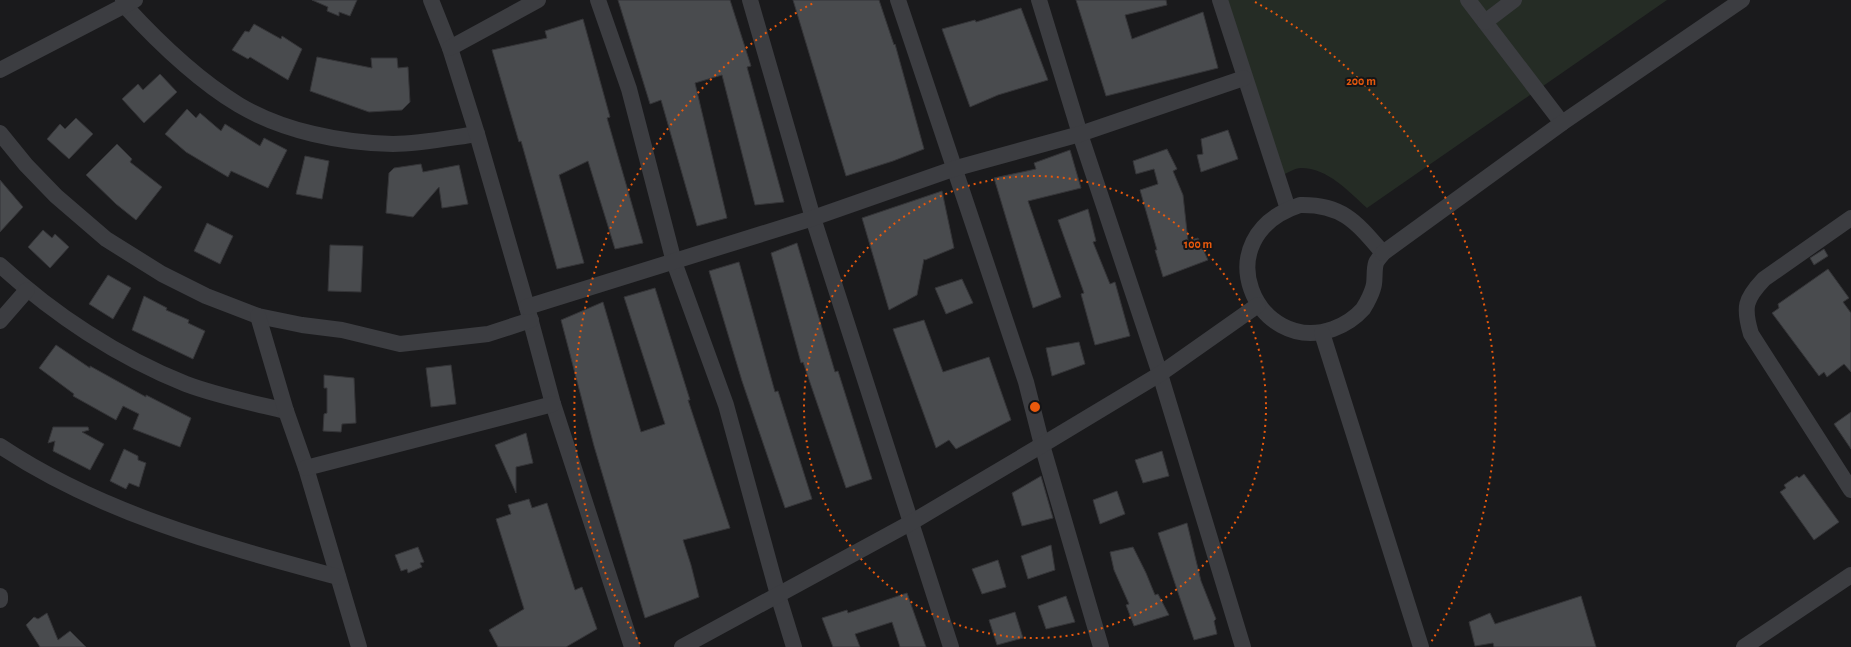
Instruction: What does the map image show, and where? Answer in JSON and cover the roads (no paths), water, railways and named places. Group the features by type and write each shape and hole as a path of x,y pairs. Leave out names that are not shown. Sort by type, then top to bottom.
{"street":[{"path":"431,0 450,48 477,134 529,314 553,404 632,647"},
{"path":"450,48 538,0"},
{"path":"598,0 629,89 674,262 726,405 778,595 794,647"},
{"path":"750,0 813,218 951,647"},
{"path":"898,0 1026,382 1042,445 1101,647"},
{"path":"1039,0 1080,134 1160,374 1243,647"},
{"path":"1220,0 1288,210"},
{"path":"1468,0 1562,123"},
{"path":"1485,22 1514,0"},
{"path":"1383,253 1360,226 1347,215 1332,208 1316,205 1300,206 1288,210 1269,221 1256,236 1249,254 1247,273 1252,292 1258,305 1278,324 1300,332 1322,333 1345,325 1363,308 1374,287 1376,263 1383,253 1562,123 1742,0"},
{"path":"0,70 127,2 152,35 212,86 238,105 272,121 359,142 394,144 477,134"},
{"path":"0,133 26,165 56,196 106,239 162,274 206,296 258,316 302,325 342,330 400,344 488,334 529,314 674,262 813,218 954,169 1080,134 1244,78"},
{"path":"1851,218 1764,279 1752,292 1746,304 1746,317 1751,334 1851,490"},
{"path":"0,265 27,290 89,334 140,362 187,384 286,411"},
{"path":"0,321 27,290"},
{"path":"682,647 912,522 1042,445 1160,374 1258,305"},
{"path":"258,316 286,411 306,468 359,647"},
{"path":"1322,333 1421,647"},
{"path":"306,468 553,404"},
{"path":"0,446 64,484 119,509 186,533 338,577"},
{"path":"1744,647 1851,575"}]}
